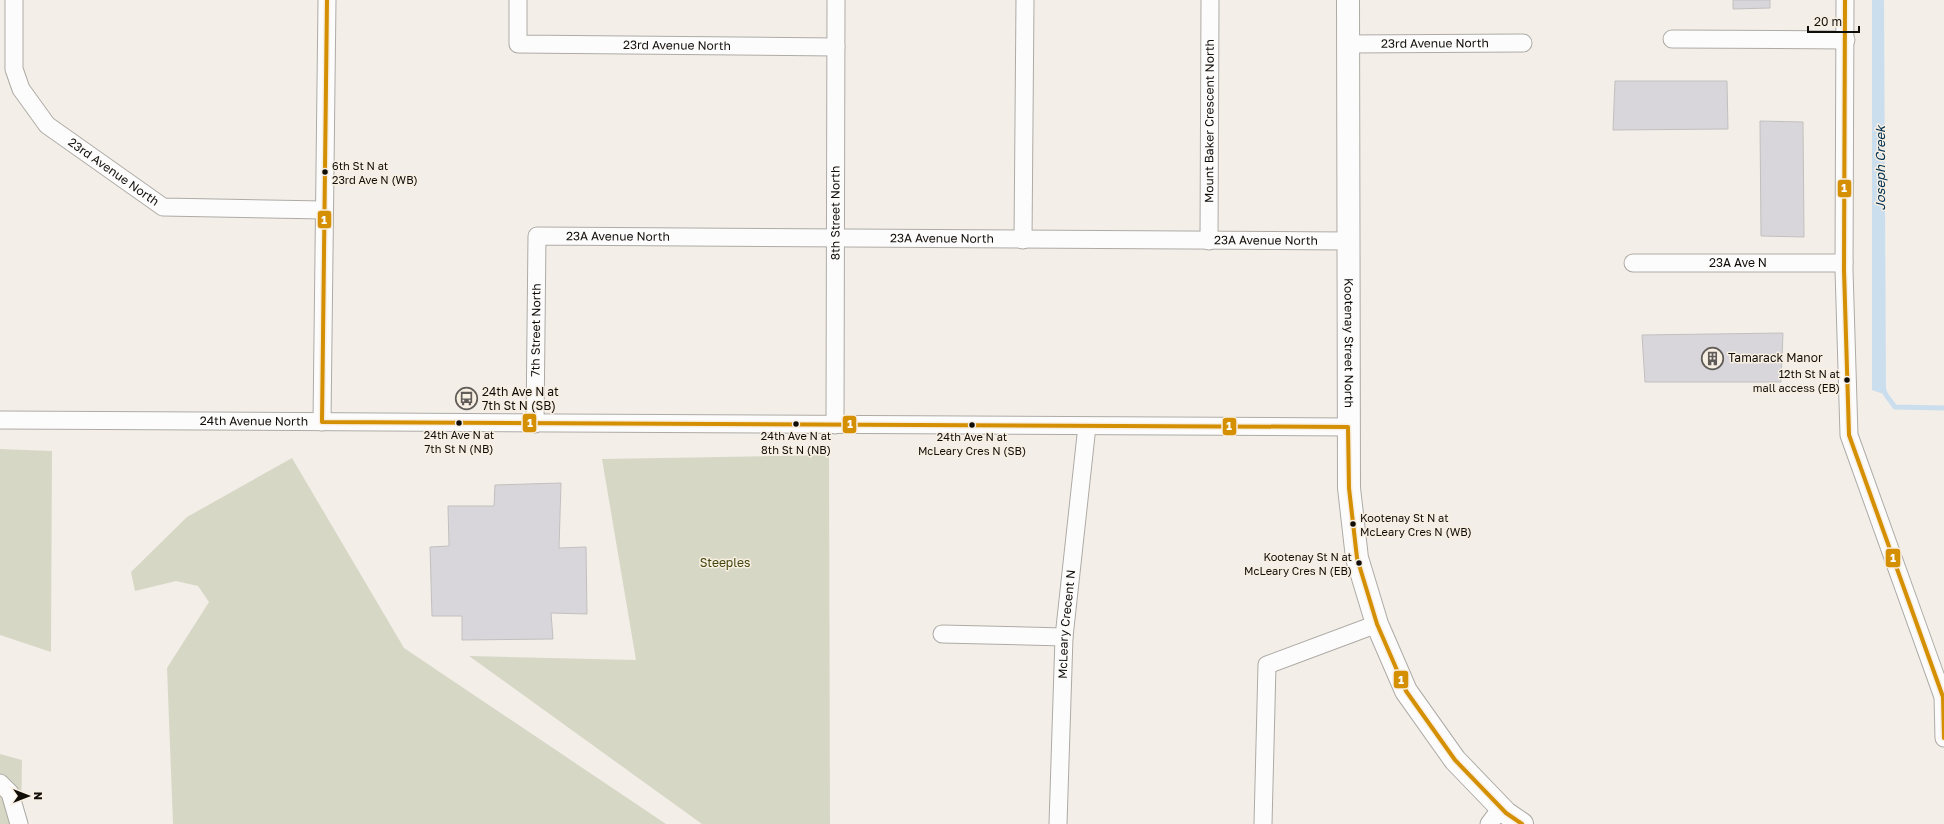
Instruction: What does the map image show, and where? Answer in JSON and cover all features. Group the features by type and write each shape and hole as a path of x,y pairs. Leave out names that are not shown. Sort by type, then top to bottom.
{"street":[{"name":"23rd Avenue North","path":"14,0 14,69 21,89 47,125 163,207 324,210"},
{"path":"322,422 327,0"},
{"name":"23rd Avenue North","path":"518,0 518,44 836,47"},
{"name":"8th Street North","path":"835,425 836,0"},
{"path":"1023,240 1025,0"},
{"name":"Mount Baker Crescent North","path":"1209,241 1210,0"},
{"name":"Kootenay Street North","path":"1348,0 1348,427 1349,488 1357,558 1377,624 1406,691 1495,816 1522,824"},
{"path":"1845,0 1844,263 1849,435 1943,697 1944,738"},
{"path":"1672,39 1846,40"},
{"name":"23rd Avenue North","path":"1348,44 1523,43"},
{"name":"23A Avenue North","path":"537,236 1347,241"},
{"name":"7th Street North","path":"535,424 537,236"},
{"name":"23A Ave N","path":"1633,263 1844,263"},
{"name":"24th Avenue North","path":"0,420 535,424 1348,427"},
{"name":"McLeary Crecent N","path":"1058,824 1064,637 1087,426"},
{"path":"1263,824 1266,665 1377,624"},
{"path":"942,634 1064,637"},
{"path":"0,783 10,793 19,824"}],"green space":[{"path":"0,449 52,451 51,652 0,635"},
{"name":"Steeples","path":"829,455 830,824 702,824 469,656 636,660 602,459"},
{"path":"292,458 404,648 666,824 173,824 167,668 209,602 198,586 176,581 135,591 131,572 187,517"},
{"path":"0,754 22,760 21,824 0,824"}],"water":[{"path":"1872,0 1884,0 1886,395 1872,390"}],"building":[{"path":"1733,0 1770,0 1770,8 1733,9"},
{"path":"1615,81 1727,81 1728,129 1613,130"},
{"path":"1760,121 1803,122 1804,237 1761,236"},
{"name":"Tamarack Manor","path":"1783,333 1781,382 1645,382 1642,335"},
{"path":"561,483 559,548 586,547 587,614 551,613 553,639 462,640 462,616 432,616 430,547 449,546 448,506 494,506 495,485"}],"waterway":[{"name":"Joseph Creek","path":"1883,388 1886,395 1895,407 1944,408"}],"transit line":[{"name":"1","path":"327,0 322,422 1348,427 1349,488 1357,558 1377,624 1406,691 1455,760 1506,813 1522,824"},
{"name":"1","path":"1845,0 1844,270 1849,435 1943,697 1944,738"}],"place":[{"name":"6th St N at 23rd Ave N (WB)","path":"325,172"},
{"name":"Tamarack Manor","path":"1713,358"},
{"name":"12th St N at mall access (EB)","path":"1847,380"},
{"name":"24th Ave N at 7th St N (SB)","path":"467,399"},
{"name":"24th Ave N at 7th St N (NB)","path":"459,423"},
{"name":"24th Ave N at 8th St N (NB)","path":"796,424"},
{"name":"24th Ave N at McLeary Cres N (SB)","path":"972,425"},
{"name":"Kootenay St N at McLeary Cres N (WB)","path":"1353,524"},
{"name":"Kootenay St N at McLeary Cres N (EB)","path":"1359,563"}]}
